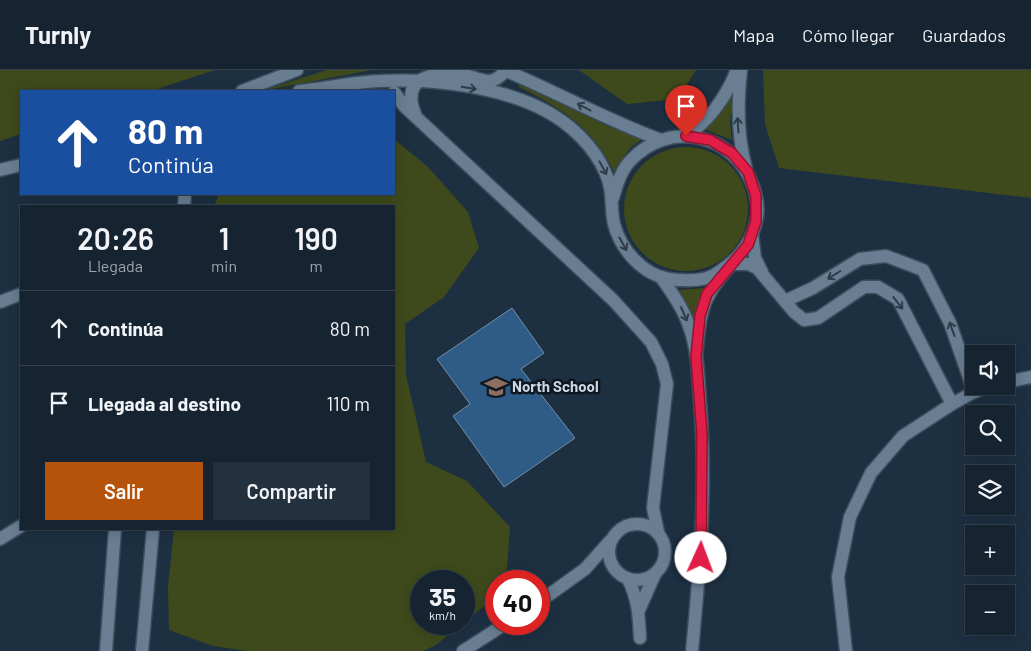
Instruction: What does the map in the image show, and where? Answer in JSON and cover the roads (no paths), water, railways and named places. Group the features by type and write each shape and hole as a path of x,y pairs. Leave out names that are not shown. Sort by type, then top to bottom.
{"street":[{"path":"245,90 297,70"},
{"path":"686,136 709,118 723,100 737,70"},
{"path":"696,356 700,316 707,294 748,245 756,221 756,196 740,144 737,121 741,70"},
{"path":"501,72 557,93 600,116 661,140"},
{"path":"416,115 410,102 410,91 413,85 440,76 463,75 492,81 501,72"},
{"path":"501,72 545,110 568,125 592,150 606,172 613,198 614,223 623,246 639,265 661,278 686,282 710,277 732,264 748,264 762,272"},
{"path":"312,90 419,82 505,95 545,110"},
{"path":"395,93 404,106 416,115 613,300 651,342 662,364 667,384 653,508 658,532 666,550 665,559 655,574 639,610"},
{"path":"613,198 618,179 629,162 643,148 661,140 686,136 710,140 732,153 748,172"},
{"path":"0,170 20,165"},
{"path":"752,233 756,258 762,272 785,301 804,320 818,318 864,287 878,287 898,300 952,404"},
{"path":"785,301 813,288 860,259 886,256 922,270 950,323 965,366"},
{"path":"661,278 678,300 690,327 696,356 702,434 703,508 701,558 692,651"},
{"path":"0,302 20,294"},
{"path":"1015,380 1031,377"},
{"path":"846,651 838,577 850,517 872,473 903,436 968,395"},
{"path":"550,594 585,570 610,542 615,533 632,524 648,506 655,493"},
{"path":"632,524 650,526 658,532"},
{"path":"0,539 20,527"},
{"path":"106,651 115,530"},
{"path":"142,651 154,530"},
{"path":"610,542 608,551 610,560 635,593 639,610 640,638"},
{"path":"585,570 598,568 624,577 646,579 655,574"},
{"path":"463,651 488,635"}],"place":[{"name":"North School","path":"496,387"}]}
